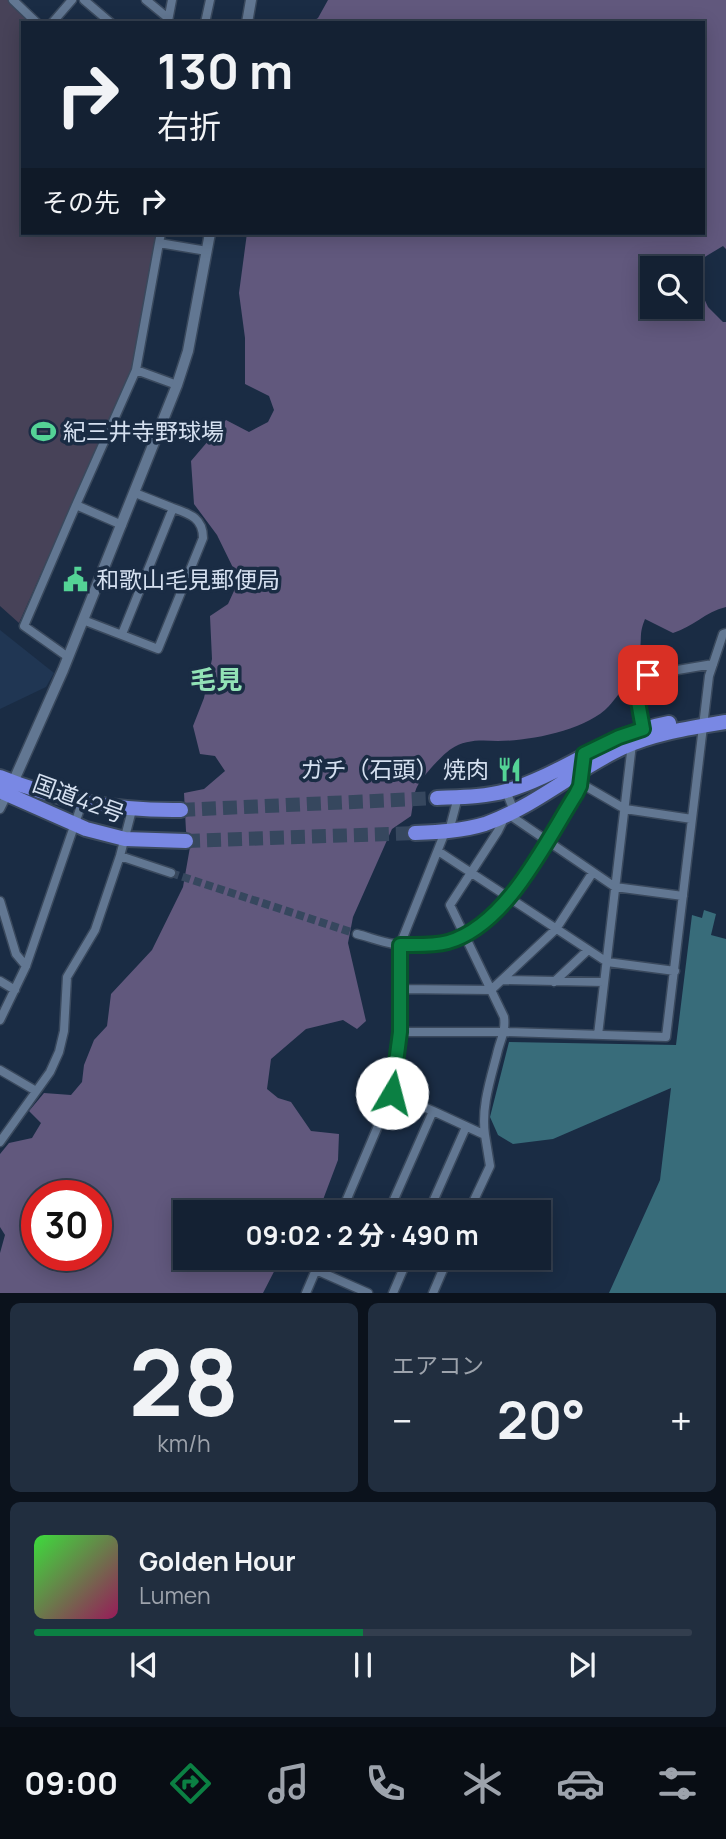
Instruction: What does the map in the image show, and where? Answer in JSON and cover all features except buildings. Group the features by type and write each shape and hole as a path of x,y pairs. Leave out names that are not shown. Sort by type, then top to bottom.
{"highway":[{"path":"415,833 471,828 507,815 581,779 632,744 726,712"},
{"path":"437,797 506,791 619,737 643,729 704,721 726,722"},
{"name":"国道42号","path":"5,786 82,803 132,810 181,810"},
{"name":"国道42号","path":"5,786 74,824 125,839 186,841"}],"street":[{"path":"54,21 72,0"},
{"path":"84,0 109,21"},
{"path":"146,0 168,20"},
{"path":"168,20 172,0"},
{"path":"205,21 210,0"},
{"path":"247,21 251,0"},
{"path":"16,1 35,21"},
{"path":"68,657 24,626 136,370 161,235"},
{"path":"0,809 5,786 68,657 177,385 188,351 210,235"},
{"path":"159,243 207,251"},
{"path":"136,370 177,385"},
{"path":"83,620 158,649 203,538 203,527 195,516 135,493"},
{"path":"76,505 122,525"},
{"path":"122,634 173,508"},
{"path":"400,1032 666,1037 709,676 723,634 726,633"},
{"path":"643,729 637,696 648,675 713,664"},
{"path":"598,1035 632,744"},
{"path":"357,934 397,945 437,944 464,935 485,923 509,899 545,842 581,779 584,754"},
{"path":"581,779 587,787 625,809 692,819"},
{"path":"474,1200 490,1166 482,1116 498,1051 506,1032 504,1017 450,905 507,815 506,791"},
{"path":"347,1200 392,1093 400,1032 397,945 447,832 458,797"},
{"path":"0,1020 26,966 82,803"},
{"path":"0,1142 36,1091 59,1052 64,1031 67,977 95,930 132,810"},
{"path":"507,815 615,887 684,896"},
{"path":"438,851 607,962 675,971"},
{"path":"120,856 172,873"},
{"path":"400,989 491,990 556,929 593,872"},
{"path":"0,901 16,954 26,966"},
{"path":"554,982 588,950"},
{"path":"502,980 604,982"},
{"path":"0,981 15,990"},
{"path":"0,1070 36,1091"},
{"path":"392,1093 485,1135"},
{"path":"394,1200 433,1111"},
{"path":"434,1200 467,1127"},
{"path":"306,1293 316,1270 368,1293"},
{"path":"393,1293 403,1270"},
{"path":"433,1293 443,1270"}],"shaded area":[{"path":"0,0 8,0 31,21 21,21 21,235 158,235 129,376 19,623 0,606"},
{"path":"328,0 726,0 726,249 723,246 703,258 640,256 640,319 703,319 703,296 708,307 726,322 726,607 673,633 645,619 639,657 628,680 609,706 587,722 541,736 462,743 443,755 421,781 415,792 411,816 392,829 353,917 348,943 366,1021 357,1029 343,1020 306,1029 271,1059 267,1089 278,1098 291,1102 311,1131 339,1134 338,1160 323,1200 173,1200 173,1270 275,1270 263,1293 0,1293 0,1253 5,1235 0,1227 0,1154 9,1143 32,1138 41,1123 29,1111 44,1093 71,1095 82,1082 84,1065 94,1040 107,1026 111,994 152,950 183,887 190,847 186,831 184,793 204,789 225,771 215,756 200,754 193,726 204,698 212,659 210,616 228,604 239,580 217,535 194,504 191,461 226,420 249,432 268,422 274,410 269,396 245,384 245,338 239,293 247,235 705,235 705,21 313,21 318,18"},
{"path":"0,630 54,673 46,687 0,709"},
{"path":"704,910 716,914 711,935 726,939 726,1293 609,1293 660,1180 671,1088 553,1139 513,1144 498,1135 490,1117 509,1042 676,1045 692,915 702,918"}],"tunnel":[{"path":"181,810 437,798"},
{"path":"186,841 415,833"},
{"path":"171,873 357,934"}],"place":[{"name":"紀三井寺野球場","path":"43,431"},
{"name":"和歌山毛見郵便局","path":"76,579"},
{"name":"ガチ（石頭） 焼肉","path":"509,769"}],"district":[{"name":"毛見","path":"216,679"}],"route":[{"path":"392,1093 400,1032 400,945 448,942 485,923 509,899 576,794 580,786 584,754 643,729 637,696 648,675"}]}
